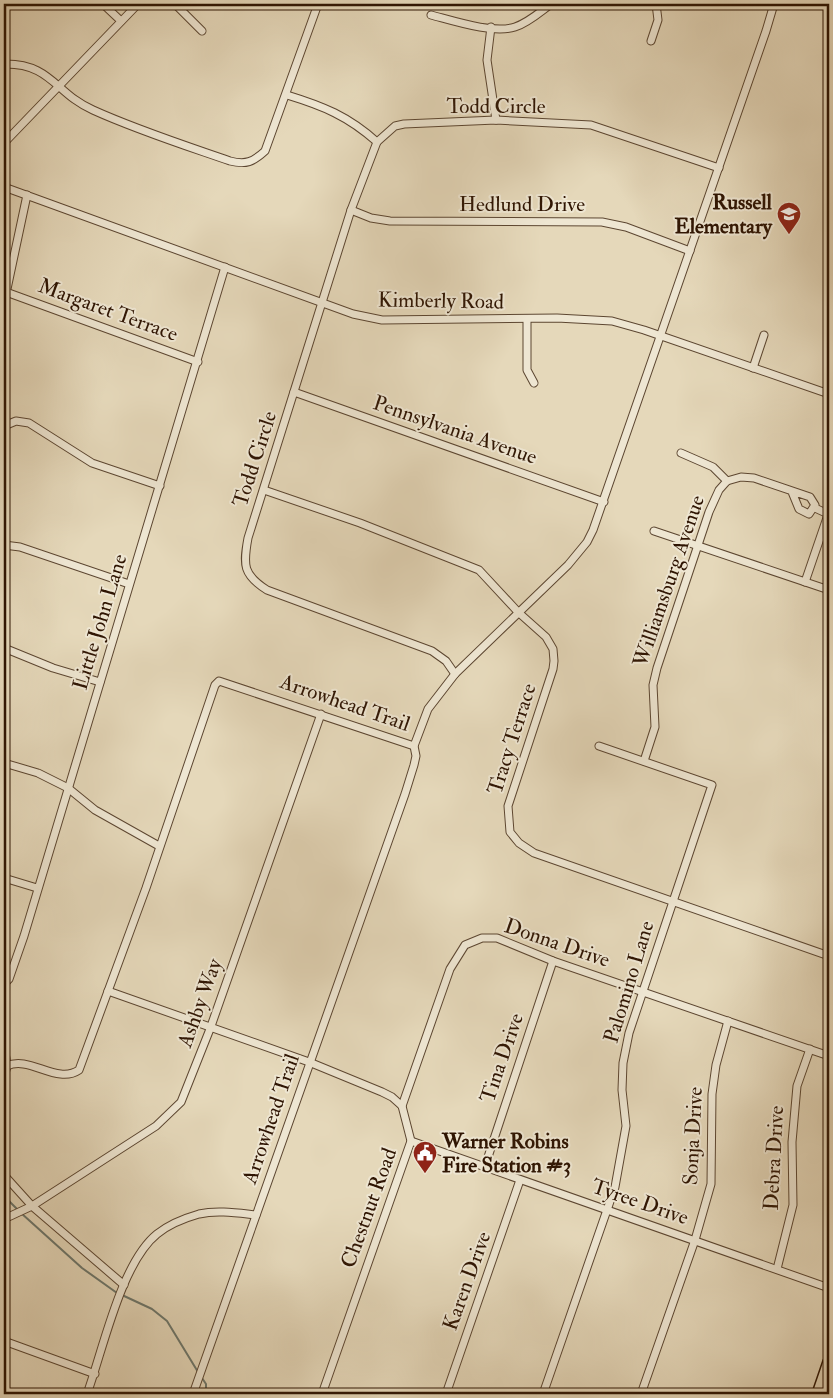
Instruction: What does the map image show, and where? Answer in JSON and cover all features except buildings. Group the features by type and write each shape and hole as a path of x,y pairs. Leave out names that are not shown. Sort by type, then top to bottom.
{"main road":[{"path":"818,1394 829,1362"}],"street":[{"path":"103,4 121,21"},
{"path":"4,143 138,4"},
{"path":"175,4 202,31"},
{"path":"4,64 21,64 34,68 94,111 230,161 248,164 265,151 287,95 318,4"},
{"path":"431,15 491,28 513,28 523,24 551,4"},
{"path":"651,41 658,20 656,4"},
{"path":"414,746 428,709 455,674 518,612 556,578 587,542 604,502 774,4"},
{"path":"491,28 487,60 496,120"},
{"path":"287,95 321,105 341,115 376,142"},
{"name":"Todd Circle","path":"455,674 446,661 432,651 294,601 254,582 247,573 245,557 248,538 351,210 376,142 395,126 404,124 496,120 591,125 719,168"},
{"name":"Kimberly Road","path":"4,187 322,301 353,314 382,320 527,320 557,318 612,321 829,394"},
{"path":"4,303 27,195"},
{"name":"Hedlund Drive","path":"351,210 371,218 390,221 602,222 626,227 690,251"},
{"name":"Little John Lane","path":"4,984 9,979 15,963 198,362 225,267"},
{"name":"Margaret Terrace","path":"6,292 198,362"},
{"path":"527,320 527,370 534,383"},
{"path":"753,368 764,335"},
{"name":"Pennsylvania Avenue","path":"294,392 604,502"},
{"path":"4,426 16,421 29,423 86,460 160,486"},
{"path":"681,453 713,468 727,481"},
{"name":"Williamsburg Avenue","path":"644,761 655,727 653,685 657,668 713,502 719,490 727,481 742,476 754,478 810,497 814,500 814,508 809,514 799,509 792,492"},
{"name":"Tracy Terrace","path":"264,490 360,523 479,570 518,612 546,637 552,649 554,660 508,806 507,818 510,832 519,843 534,853 829,956"},
{"name":"Williamsburg Avenue","path":"814,508 829,513"},
{"path":"805,582 829,513"},
{"path":"654,530 829,590"},
{"path":"4,545 20,547 129,584"},
{"path":"4,648 53,668 100,682"},
{"name":"Arrowhead Trail","path":"7,1066 18,1064 65,1075 79,1070 146,888 215,685 219,681 414,746 416,756 406,794 309,1062 193,1394"},
{"name":"Ashby Way","path":"4,1219 32,1206 156,1126 176,1108 186,1092 210,1029 321,714"},
{"path":"599,746 644,761"},
{"name":"Palomino Lane","path":"543,1394 593,1245 608,1209 621,1158 626,1126 622,1090 623,1063 628,1033 712,784 644,761"},
{"path":"4,763 38,773 68,788 95,810 159,846"},
{"path":"4,878 37,888"},
{"name":"Donna Drive","path":"402,1106 450,969 465,945 482,938 497,938 553,961 642,990 829,1056"},
{"name":"Tina Drive","path":"484,1166 553,961"},
{"path":"108,991 210,1029 309,1062 382,1092 392,1097 402,1106"},
{"name":"Sonja Drive","path":"640,1394 695,1240 711,1184 712,1094 716,1065 728,1021"},
{"path":"4,1045 7,1066 4,1077"},
{"name":"Debra Drive","path":"777,1269 792,1205 792,1134 797,1086 810,1049"},
{"name":"Chestnut Road","path":"322,1394 411,1142 402,1106"},
{"name":"Tyree Drive","path":"411,1142 608,1209 829,1288"},
{"path":"4,1175 32,1206 124,1285"},
{"name":"Karen Drive","path":"446,1394 520,1180"},
{"path":"87,1394 124,1285 147,1245 168,1227 199,1214 214,1212 256,1214"},
{"path":"4,1341 95,1374"}],"waterway":[{"path":"4,1196 18,1210"},
{"path":"21,1213 82,1268 117,1293"},
{"path":"122,1295 152,1309 167,1321 198,1372"},
{"path":"202,1378 206,1384 206,1394"}],"place":[{"name":"Russell Elementary","path":"789,235"},
{"name":"Warner Robins Fire Station #3","path":"425,1174"}]}
